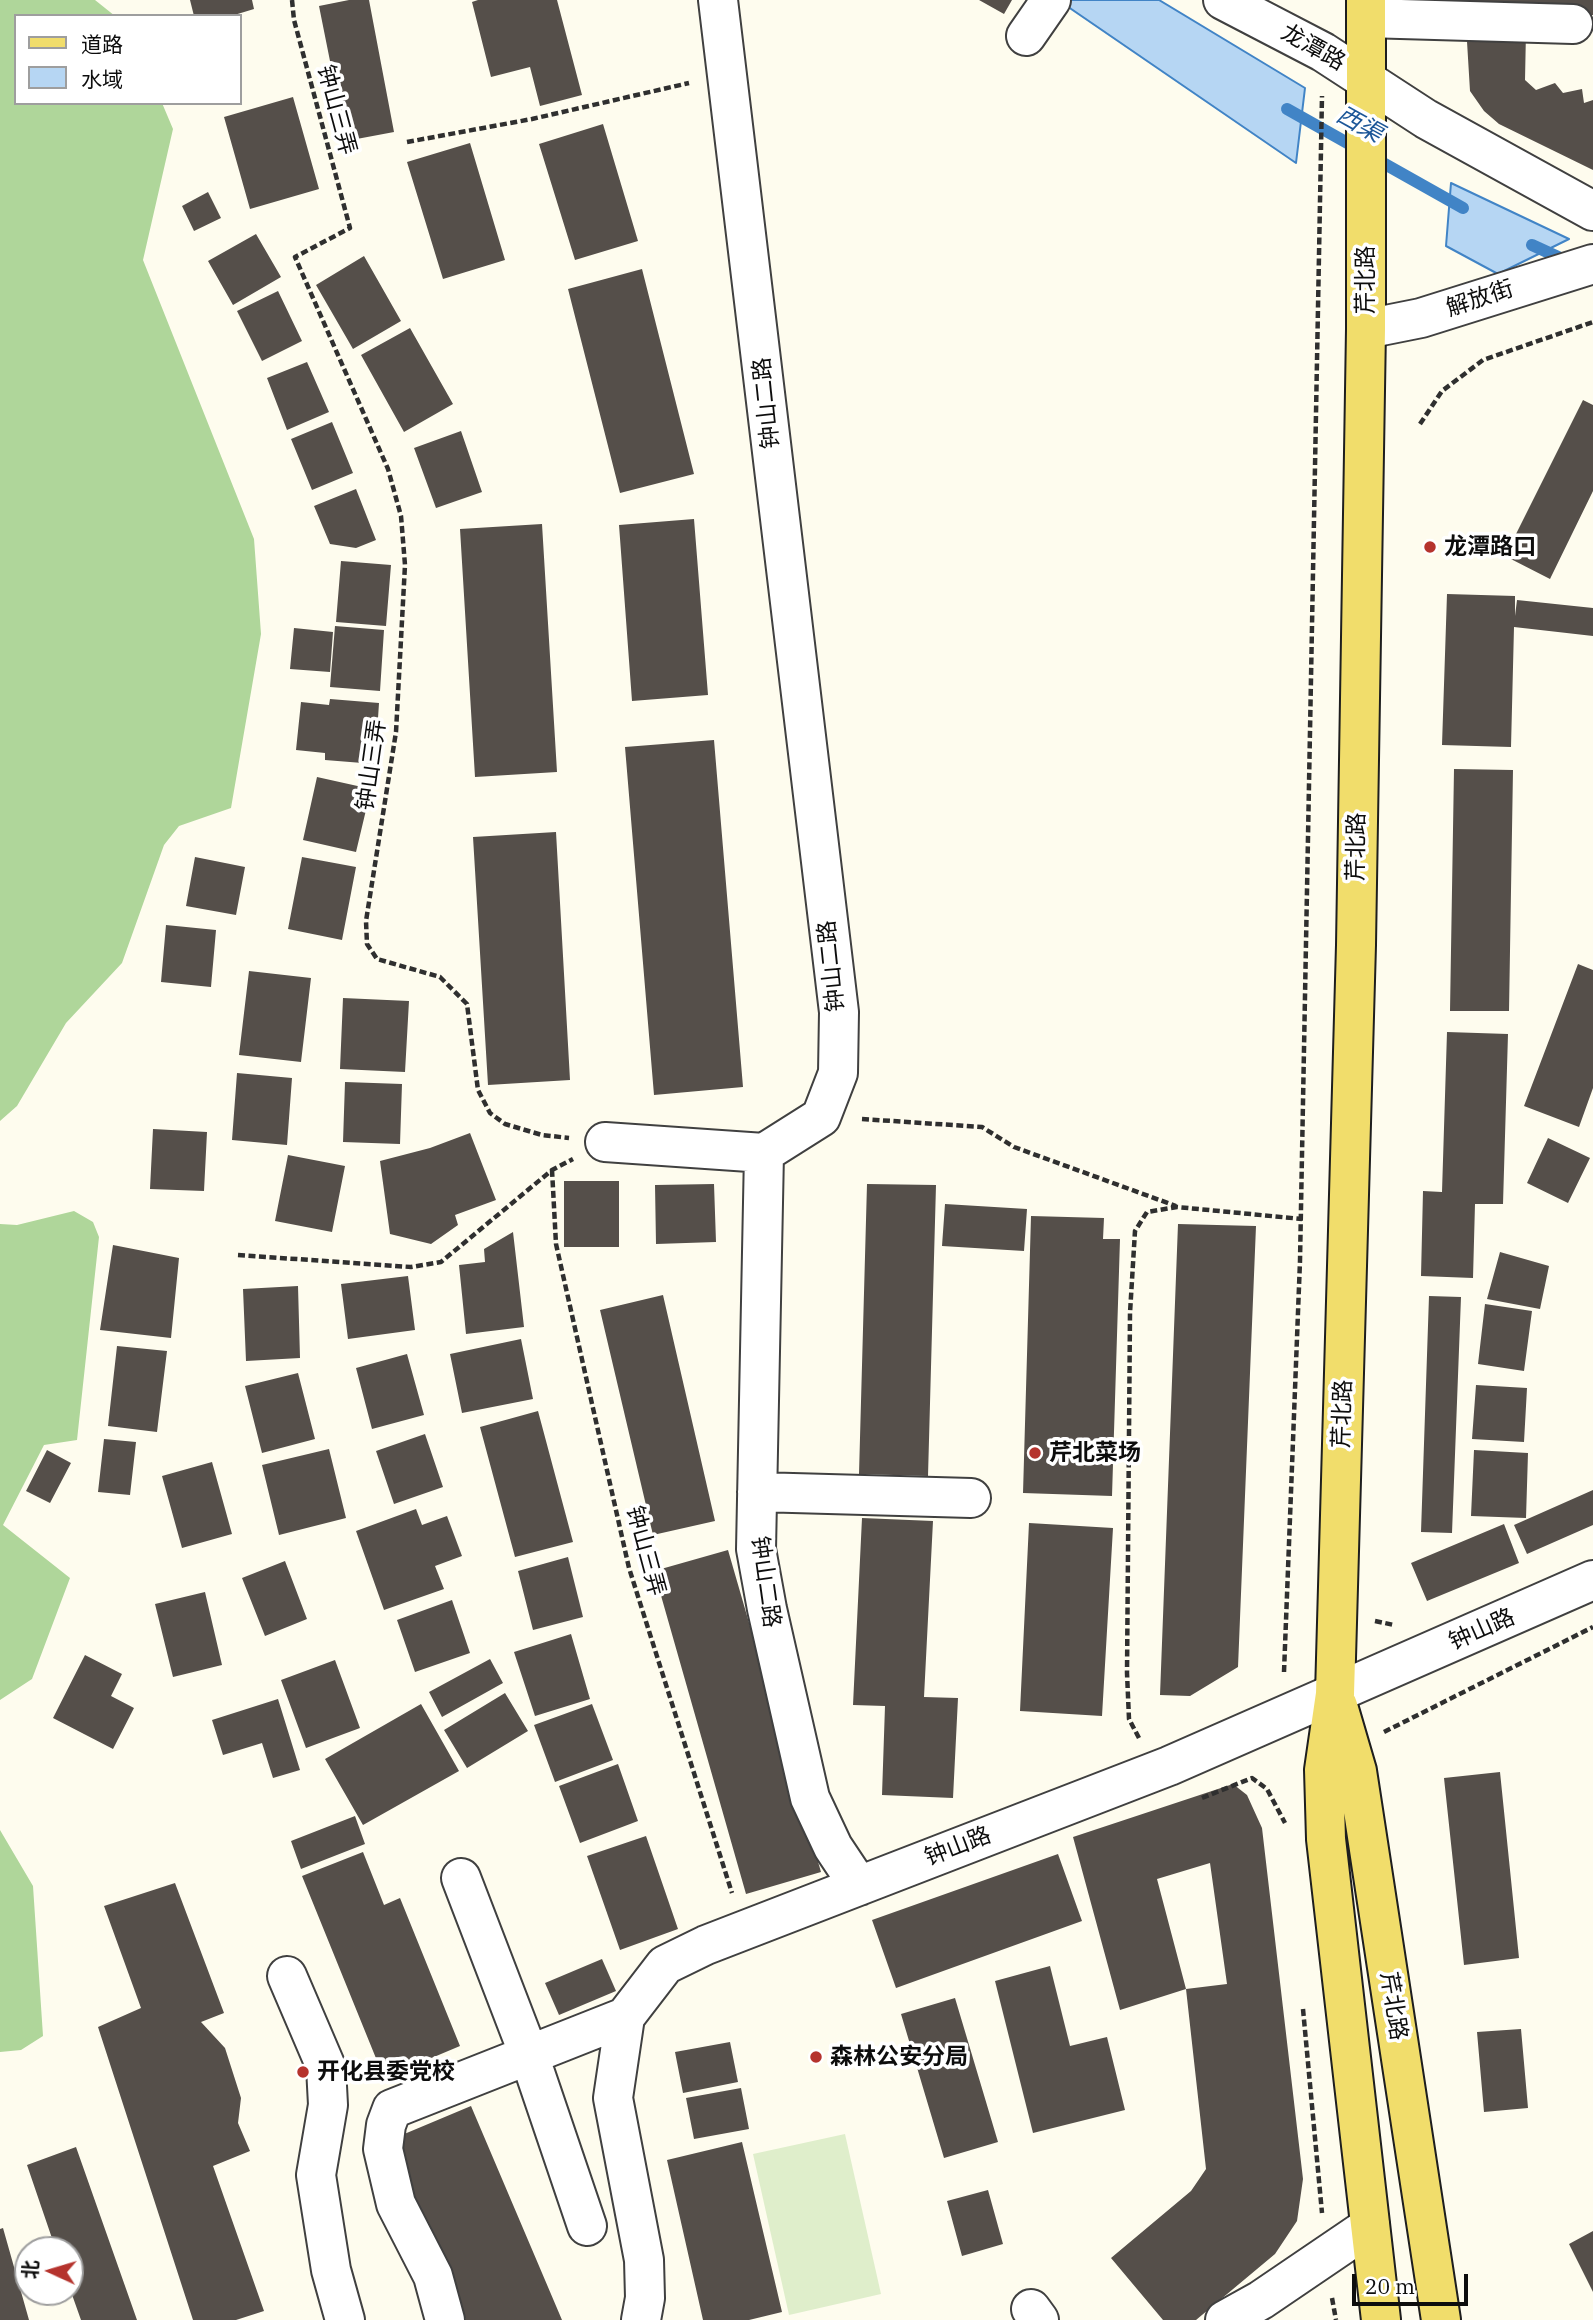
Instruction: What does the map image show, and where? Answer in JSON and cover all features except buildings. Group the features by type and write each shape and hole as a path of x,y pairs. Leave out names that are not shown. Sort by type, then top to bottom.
{"main road":[{"name":"芹北路","path":"1366,9 1366,329 1348,1224 1335,1694 1324,1770 1326,1839 1381,2320"},
{"name":"芹北路","path":"1335,1694 1357,1771 1441,2320"}],"street":[{"name":"钟山二路","path":"718,0 839,1012 838,1073 821,1117"},
{"path":"1026,36 1051,0"},
{"name":"龙潭路","path":"1223,0 1322,52 1365,77 1426,119 1593,211"},
{"path":"1366,9 1573,24"},
{"name":"解放街","path":"1366,329 1421,318 1593,264"},
{"path":"605,1142 764,1153 821,1117"},
{"name":"钟山二路","path":"764,1153 757,1549 767,1609 810,1798 833,1847 859,1886"},
{"path":"757,1492 971,1498"},
{"name":"钟山路","path":"641,2320 645,2298 644,2260 613,2098 625,2017 665,1965 741,1931 1169,1766 1593,1580"},
{"path":"461,1878 529,2055 587,2226"},
{"path":"287,1976 326,2067 328,2105 316,2175 331,2270 345,2320"},
{"path":"445,2320 432,2276 396,2204 383,2149 386,2125 392,2109 625,2017"},
{"path":"1225,2320 1370,2226"}],"path":[{"name":"钟山三弄","path":"292,0 294,20 350,228 295,257 388,469 401,516 405,565 396,732 366,922 367,944 377,959 440,977 467,1004 478,1090 489,1113 505,1124 542,1135 605,1142"},
{"path":"1278,1684 1284,1672 1300,1219 1322,52"},
{"path":"407,142 728,76"},
{"path":"1420,424 1442,391 1483,360 1593,322"},
{"path":"821,1117 982,1127 1014,1147 1177,1207 1348,1224"},
{"path":"238,1255 411,1268 441,1262 552,1170 605,1142"},
{"name":"钟山三弄","path":"552,1170 556,1244 629,1568 737,1908 741,1931"},
{"path":"1169,1766 1140,1739 1129,1719 1130,1313 1135,1231 1147,1213 1177,1207"},
{"path":"1376,1736 1593,1627"},
{"path":"1200,1798 1252,1778 1267,1789 1286,1824"},
{"path":"1302,2000 1326,2257 1336,2320"}],"green space":[{"path":"0,0 95,0 112,14 14,14 14,105 163,105 173,129 143,260 254,539 261,634 231,808 179,826 164,845 122,963 66,1023 17,1106 0,1121"},
{"path":"74,1211 93,1222 99,1237 77,1440 44,1445 3,1525 70,1578 32,1679 0,1700 0,1224 17,1225"},
{"path":"0,1830 33,1886 43,2036 21,2050 0,2052"},
{"path":"845,2134 881,2294 789,2315 753,2154"}],"water":[{"path":"1058,0 1159,0 1305,88 1296,163"},
{"path":"1451,183 1569,239 1498,274 1446,246"}],"waterway":[{"name":"西渠","path":"1287,109 1463,208"},
{"name":"西渠","path":"1532,245 1569,262"}],"place":[{"name":"龙潭路口","path":"1430,547"},
{"name":"芹北菜场","path":"1035,1453"},
{"name":"森林公安分局","path":"816,2057"},
{"name":"开化县委党校","path":"303,2072"}]}
